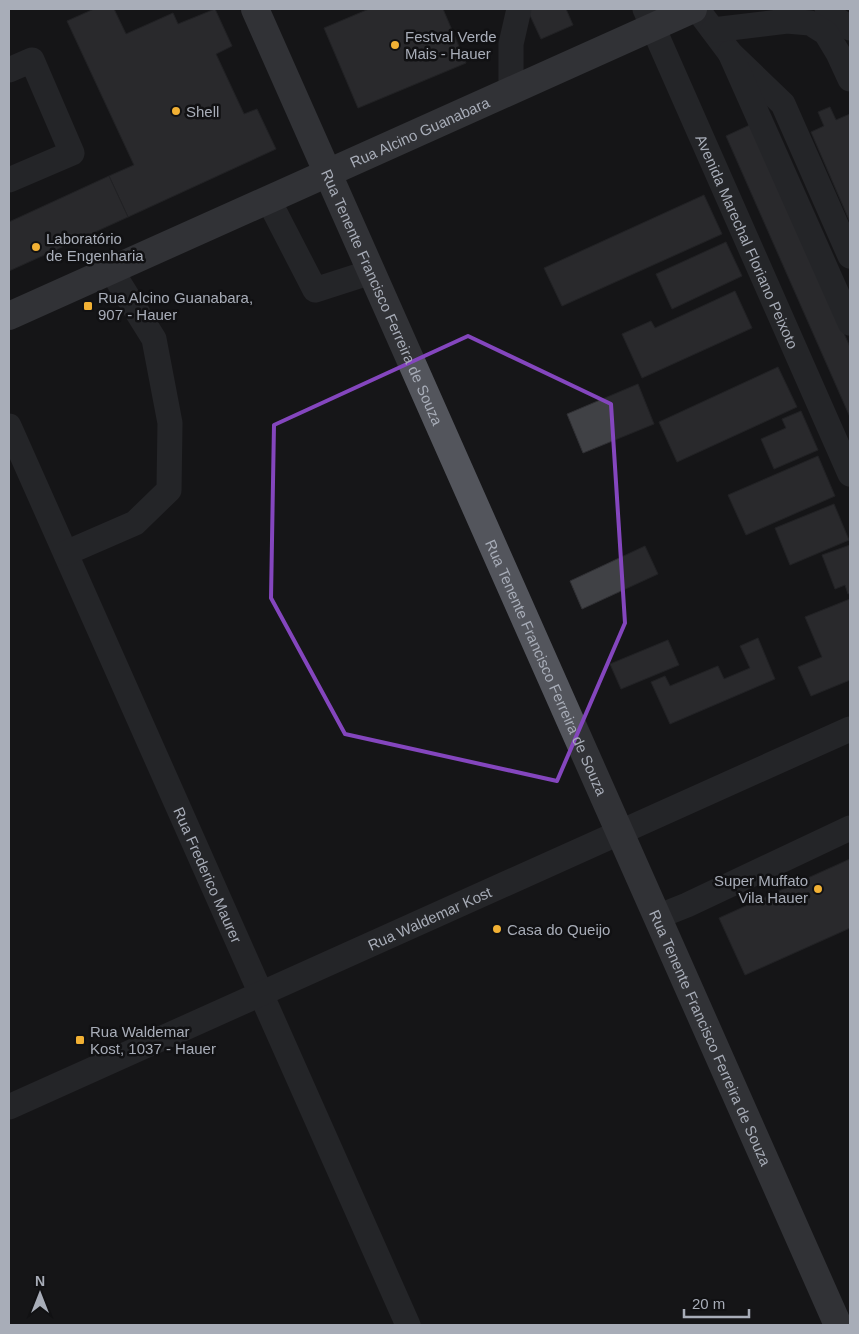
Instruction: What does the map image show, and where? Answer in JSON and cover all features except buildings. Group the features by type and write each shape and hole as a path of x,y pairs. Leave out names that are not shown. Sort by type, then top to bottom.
{"main road":[{"name":"Rua Tenente Francisco Ferreira de Souza","path":"255,9 838,1325"},
{"name":"Rua Alcino Guanabara","path":"9,316 510,90 649,18 693,9"}],"street":[{"path":"510,90 511,44 520,9"},
{"path":"697,9 730,53 783,104 850,256"},
{"path":"827,9 833,17 850,28"},
{"name":"Avenida Marechal Floriano Peixoto","path":"649,18 850,474"},
{"path":"713,30 787,21 810,23 826,33 850,79"},
{"path":"730,53 850,323"},
{"path":"9,70 32,60 72,153 9,180"},
{"path":"268,199 315,290 372,272"},
{"path":"66,554 135,523 169,490 170,423 154,339 111,270"},
{"name":"Rua Frederico Maurer","path":"9,426 408,1325"},
{"name":"Rua Waldemar Kost","path":"9,1107 850,729"},
{"path":"658,917 850,828"}],"highlighted area":[{"path":"468,336 611,404 625,623 557,781 345,734 271,598 274,425"}],"place":[{"name":"Festval Verde Mais - Hauer","path":"395,45"},
{"name":"Shell","path":"176,111"},
{"name":"Laboratório de Engenharia","path":"36,247"},
{"name":"Rua Alcino Guanabara, 907 - Hauer","path":"88,306"},
{"name":"Super Muffato Vila Hauer","path":"818,889"},
{"name":"Casa do Queijo","path":"497,929"},
{"name":"Rua Waldemar Kost, 1037 - Hauer","path":"80,1040"}]}
